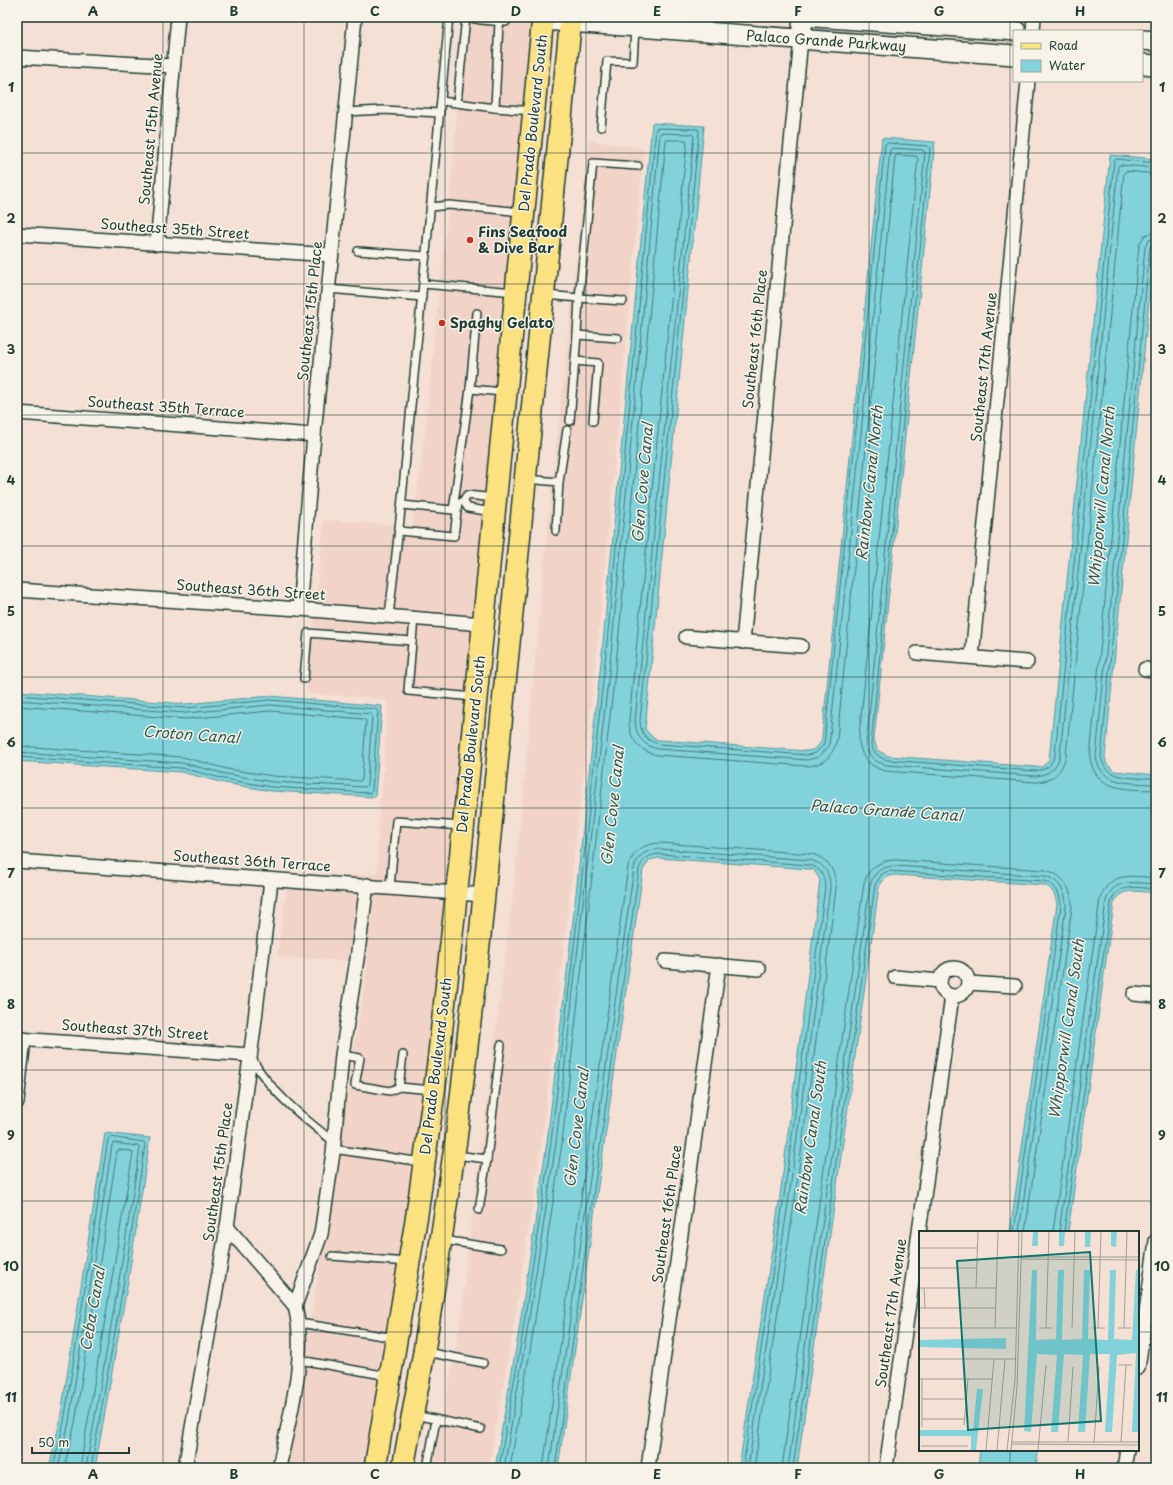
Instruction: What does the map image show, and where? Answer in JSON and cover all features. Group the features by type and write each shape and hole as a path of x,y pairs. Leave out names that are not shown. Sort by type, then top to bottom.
{"main road":[{"name":"Del Prado Boulevard South","path":"375,1468 424,1162 457,892 543,19"},
{"name":"Del Prado Boulevard South","path":"403,1468 424,1352 454,1154 484,895 506,684 571,19"},
{"path":"483,624 506,684"}],"street":[{"name":"Southeast 15th Avenue","path":"157,244 178,17"},
{"name":"Southeast 15th Place","path":"299,609 331,256 356,17"},
{"path":"801,39 803,17"},
{"name":"Palaco Grande Parkway","path":"816,17 1013,31"},
{"path":"1033,30 1034,17"},
{"name":"Palaco Grande Parkway","path":"543,19 571,19 635,27 1013,55"},
{"name":"Southeast 16th Place","path":"743,642 801,39"},
{"path":"1143,40 1156,41"},
{"path":"17,57 173,66"},
{"path":"1143,64 1156,65"},
{"name":"Southeast 17th Avenue","path":"972,657 1028,82"},
{"name":"Southeast 35th Street","path":"17,234 331,256"},
{"name":"Southeast 35th Terrace","path":"17,412 314,434"},
{"name":"Southeast 36th Street","path":"17,590 299,609 483,624"},
{"path":"686,637 801,646"},
{"path":"917,653 1026,662"},
{"name":"Southeast 36th Terrace","path":"17,861 271,880 367,885 484,895"},
{"name":"Southeast 15th Place","path":"185,1468 227,1227 271,880"},
{"path":"295,1306 321,1234 333,1145 342,1055 367,885"},
{"path":"665,961 759,969"},
{"name":"Southeast 16th Place","path":"648,1468 719,965"},
{"path":"955,968 963,972 968,983 961,994 952,996 942,989 940,981 947,970 955,968"},
{"path":"895,977 940,981"},
{"path":"968,983 1014,986"},
{"path":"1134,994 1156,996"},
{"name":"Southeast 17th Avenue","path":"919,1231 952,996"},
{"path":"17,1102 21,1039"},
{"name":"Southeast 37th Street","path":"21,1039 250,1055"},
{"path":"227,1227 295,1306 299,1323 300,1360 279,1468"},
{"name":"Southeast 17th Avenue","path":"886,1468 919,1232"},
{"path":"1139,1361 1156,1241"},
{"path":"1124,1468 1127,1451"}],"lane":[{"path":"389,616 402,505 449,17"},
{"path":"457,103 466,17 499,22 506,22 510,17"},
{"path":"495,108 499,22"},
{"path":"601,127 607,61 633,62 635,27"},
{"path":"441,101 534,111"},
{"path":"346,112 391,110 440,113"},
{"path":"570,421 579,298 592,163 638,166"},
{"path":"431,207 449,206 524,212"},
{"path":"358,251 426,256"},
{"path":"423,284 516,292"},
{"path":"328,288 422,297"},
{"path":"544,295 623,300"},
{"path":"399,530 454,536 477,313"},
{"path":"577,335 618,338"},
{"path":"575,361 598,363 593,421"},
{"path":"470,389 506,393"},
{"path":"556,531 559,482 567,430"},
{"path":"526,480 559,482"},
{"path":"402,505 453,510 458,501 467,495 495,505"},
{"path":"458,501 468,508 495,505"},
{"path":"414,618 408,691 476,697"},
{"path":"304,679 308,633 412,641"},
{"path":"390,887 396,821 463,826"},
{"path":"480,1210 501,1045"},
{"path":"250,1055 258,1070 303,1117 333,1145 424,1162"},
{"path":"342,1055 360,1058 355,1085 390,1091 399,1087 434,1090"},
{"path":"399,1087 403,1055"},
{"path":"454,1154 487,1159"},
{"path":"441,1240 500,1249"},
{"path":"332,1256 409,1262"},
{"path":"299,1323 397,1338"},
{"path":"424,1352 483,1363"},
{"path":"300,1360 390,1376"},
{"path":"413,1415 481,1429"},
{"path":"427,1468 436,1420"}],"shaded area":[{"path":"465,17 535,17 429,1079 367,1468 287,1468 368,962 277,957 288,879 377,874 379,802 381,797 388,706 387,702 383,699 307,693 324,520 413,526 425,432 453,160"},
{"path":"589,140 644,149 597,652 542,1141 512,1336 489,1468 433,1468 462,1314 467,1257 515,878 545,553"}],"water":[{"path":"652,123 704,126 645,729 653,738 659,740 807,751 813,750 817,747 822,737 882,138 935,142 874,739 877,750 888,756 1042,767 1049,760 1110,155 1156,159 1156,227 1105,757 1106,763 1114,771 1156,775 1156,893 1138,891 1126,892 1121,894 1114,903 1068,1231 1010,1231 1057,904 1052,890 1044,885 896,875 888,876 879,886 797,1468 739,1468 780,1196 820,880 814,870 809,869 659,858 649,860 643,870 558,1468 495,1468 518,1337 547,1142 602,653"},
{"name":"Croton Canal","path":"17,691 186,704 270,696 382,706 375,797 272,791 224,783 181,772 17,761"},
{"name":"Ceba Canal","path":"105,1133 150,1138 128,1281 95,1468 49,1468 60,1421"},
{"path":"980,1451 1038,1451 1036,1468 978,1468"}],"place":[{"name":"Fins Seafood & Dive Bar","path":"470,240"},
{"name":"Spaghy Gelato","path":"442,323"}],"water label":[{"name":"Glen Cove Canal","path":"643,483"},
{"name":"Rainbow Canal North","path":"870,483"},
{"name":"Whipporwill Canal North","path":"1102,497"},
{"name":"Glen Cove Canal","path":"613,806"},
{"name":"Palaco Grande Canal","path":"886,811"},
{"name":"Whipporwill Canal South","path":"1067,1029"},
{"name":"Glen Cove Canal","path":"577,1128"},
{"name":"Rainbow Canal South","path":"811,1138"}]}
